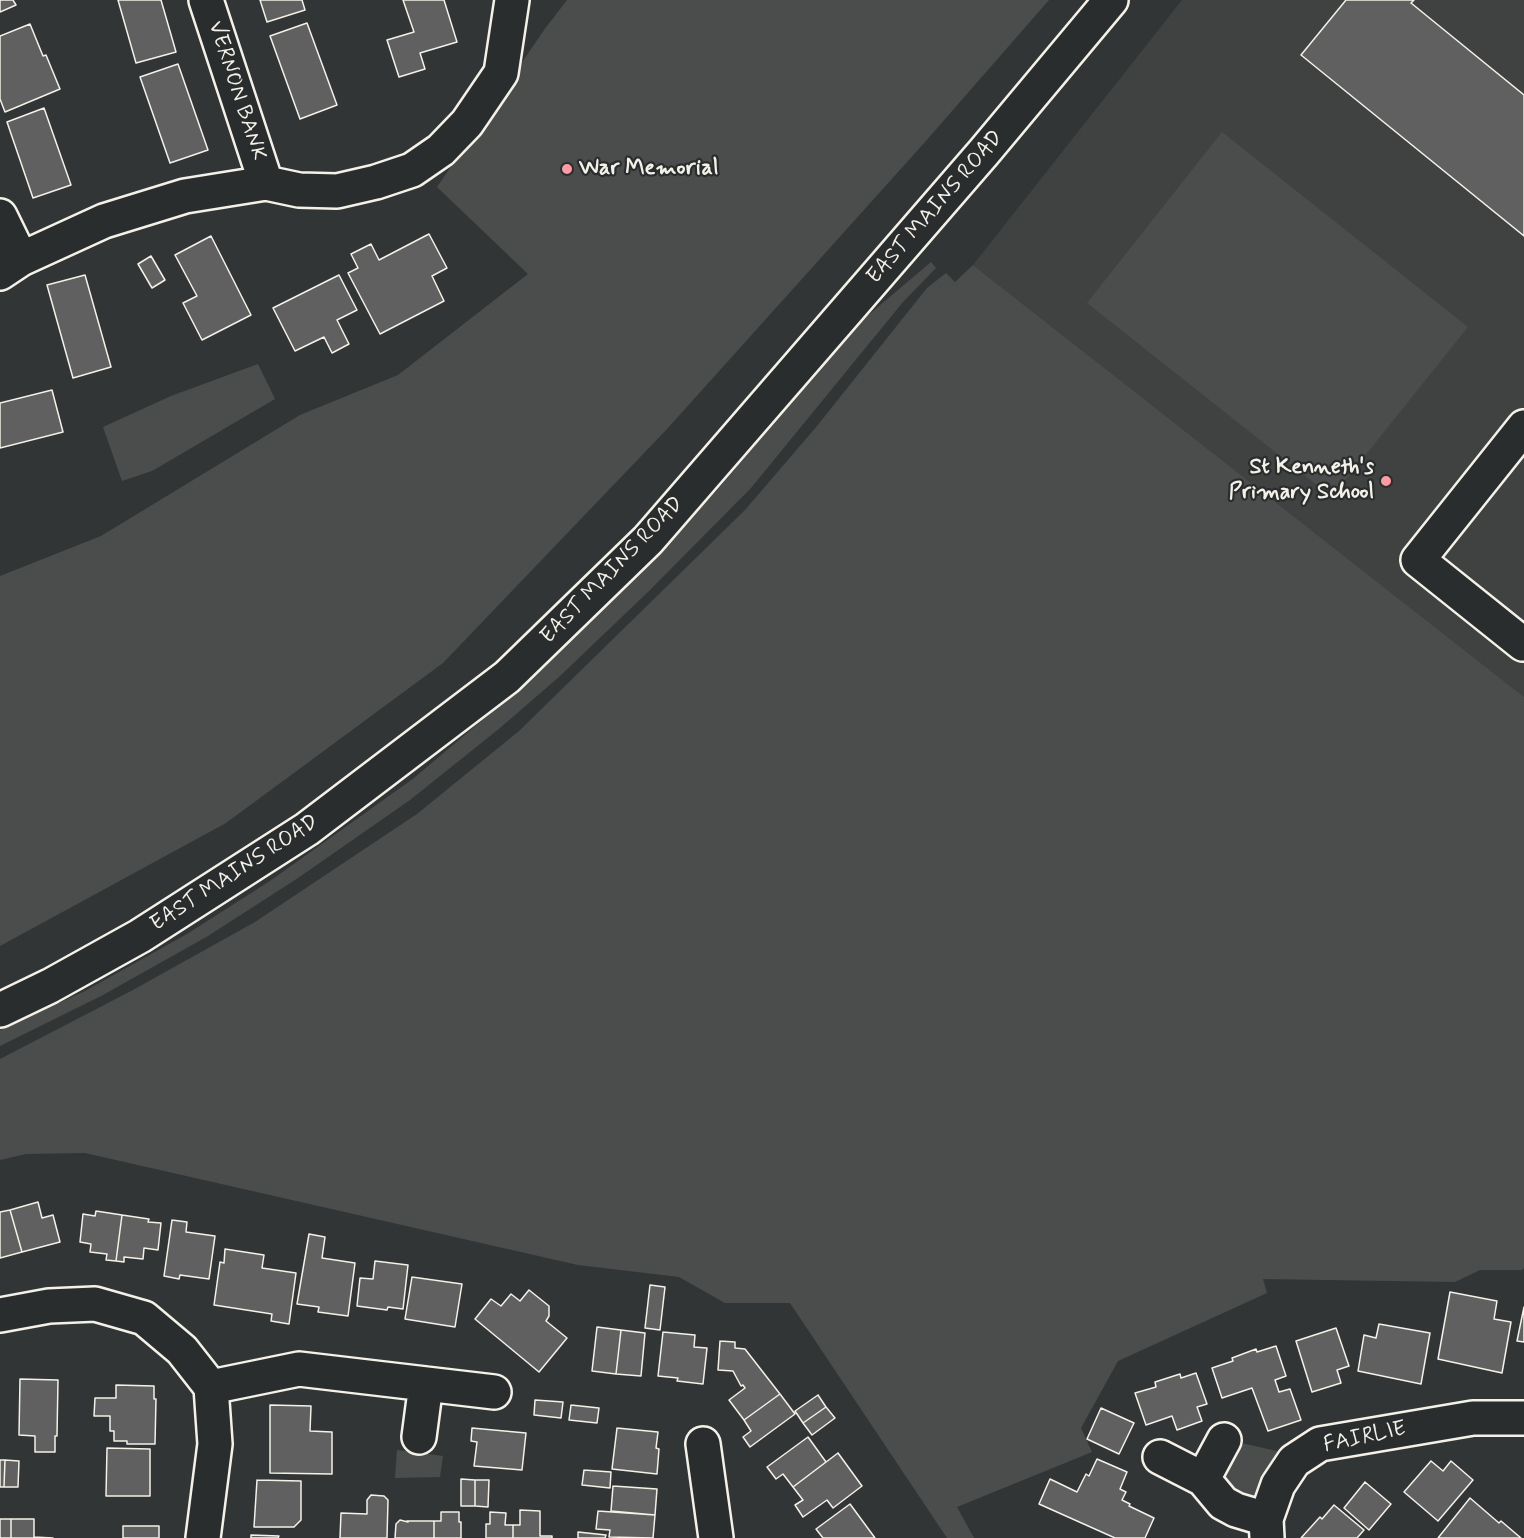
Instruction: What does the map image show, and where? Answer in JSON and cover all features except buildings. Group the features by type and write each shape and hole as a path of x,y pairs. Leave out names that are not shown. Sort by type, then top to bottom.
{"street":[{"name":"VERNON BANK","path":"206,0 266,183"},
{"path":"0,216 11,266 104,221 185,196 266,183 299,190 337,191 376,182 412,170 441,150 467,123 501,73 512,0"},
{"name":"EAST MAINS ROAD","path":"0,1010 50,986 140,936 308,829 507,677 648,540 970,169 1111,0"},
{"path":"1524,427 1418,560 1524,643"},
{"path":"0,1315 49,1306 95,1304 144,1318 182,1350 212,1387 215,1444 203,1538"},
{"path":"212,1387 299,1369 494,1392"},
{"path":"419,1437 426,1384"},
{"name":"FAIRLIE","path":"1267,1529 1278,1485 1294,1461 1320,1444 1473,1418 1524,1418"},
{"path":"1203,1479 1224,1440"},
{"path":"703,1444 716,1538"},
{"path":"1160,1458 1203,1479 1223,1503 1267,1529"}],"shaded area":[{"path":"567,0 1049,0 925,142 667,429 443,663 226,823 0,946 0,576 101,536 300,415 398,375 528,274 437,187"},
{"name":"St Kenneth's Primary School","path":"1182,0 1524,0 1524,697 973,265"},
{"path":"1222,132 1468,327 1332,497 1087,303"},
{"path":"931,262 936,268 903,302 751,488 649,591 560,676 500,728 410,800 298,878 208,936 103,995 0,1046 0,1030 85,991 187,934 270,881 414,778 525,684 623,589 718,489 859,323"},
{"path":"973,265 1524,697 1524,1268 1522,1270 1480,1270 1455,1282 1263,1279 1267,1293 1118,1361 1081,1428 1092,1452 957,1507 974,1538 947,1538 790,1303 725,1303 679,1277 578,1265 85,1153 26,1154 0,1160 0,1059 133,990 255,922 417,814 519,731 745,510 817,426 927,288 946,273 955,282"},
{"path":"258,364 275,399 152,471 122,481 103,427 171,396"},
{"path":"1237,1442 1281,1452 1254,1500 1243,1499 1223,1482 1221,1473"},
{"path":"397,1450 443,1456 440,1477 395,1478"}],"place":[{"name":"War Memorial","path":"567,169"},
{"name":"St Kenneth's Primary School","path":"1386,481"}]}
